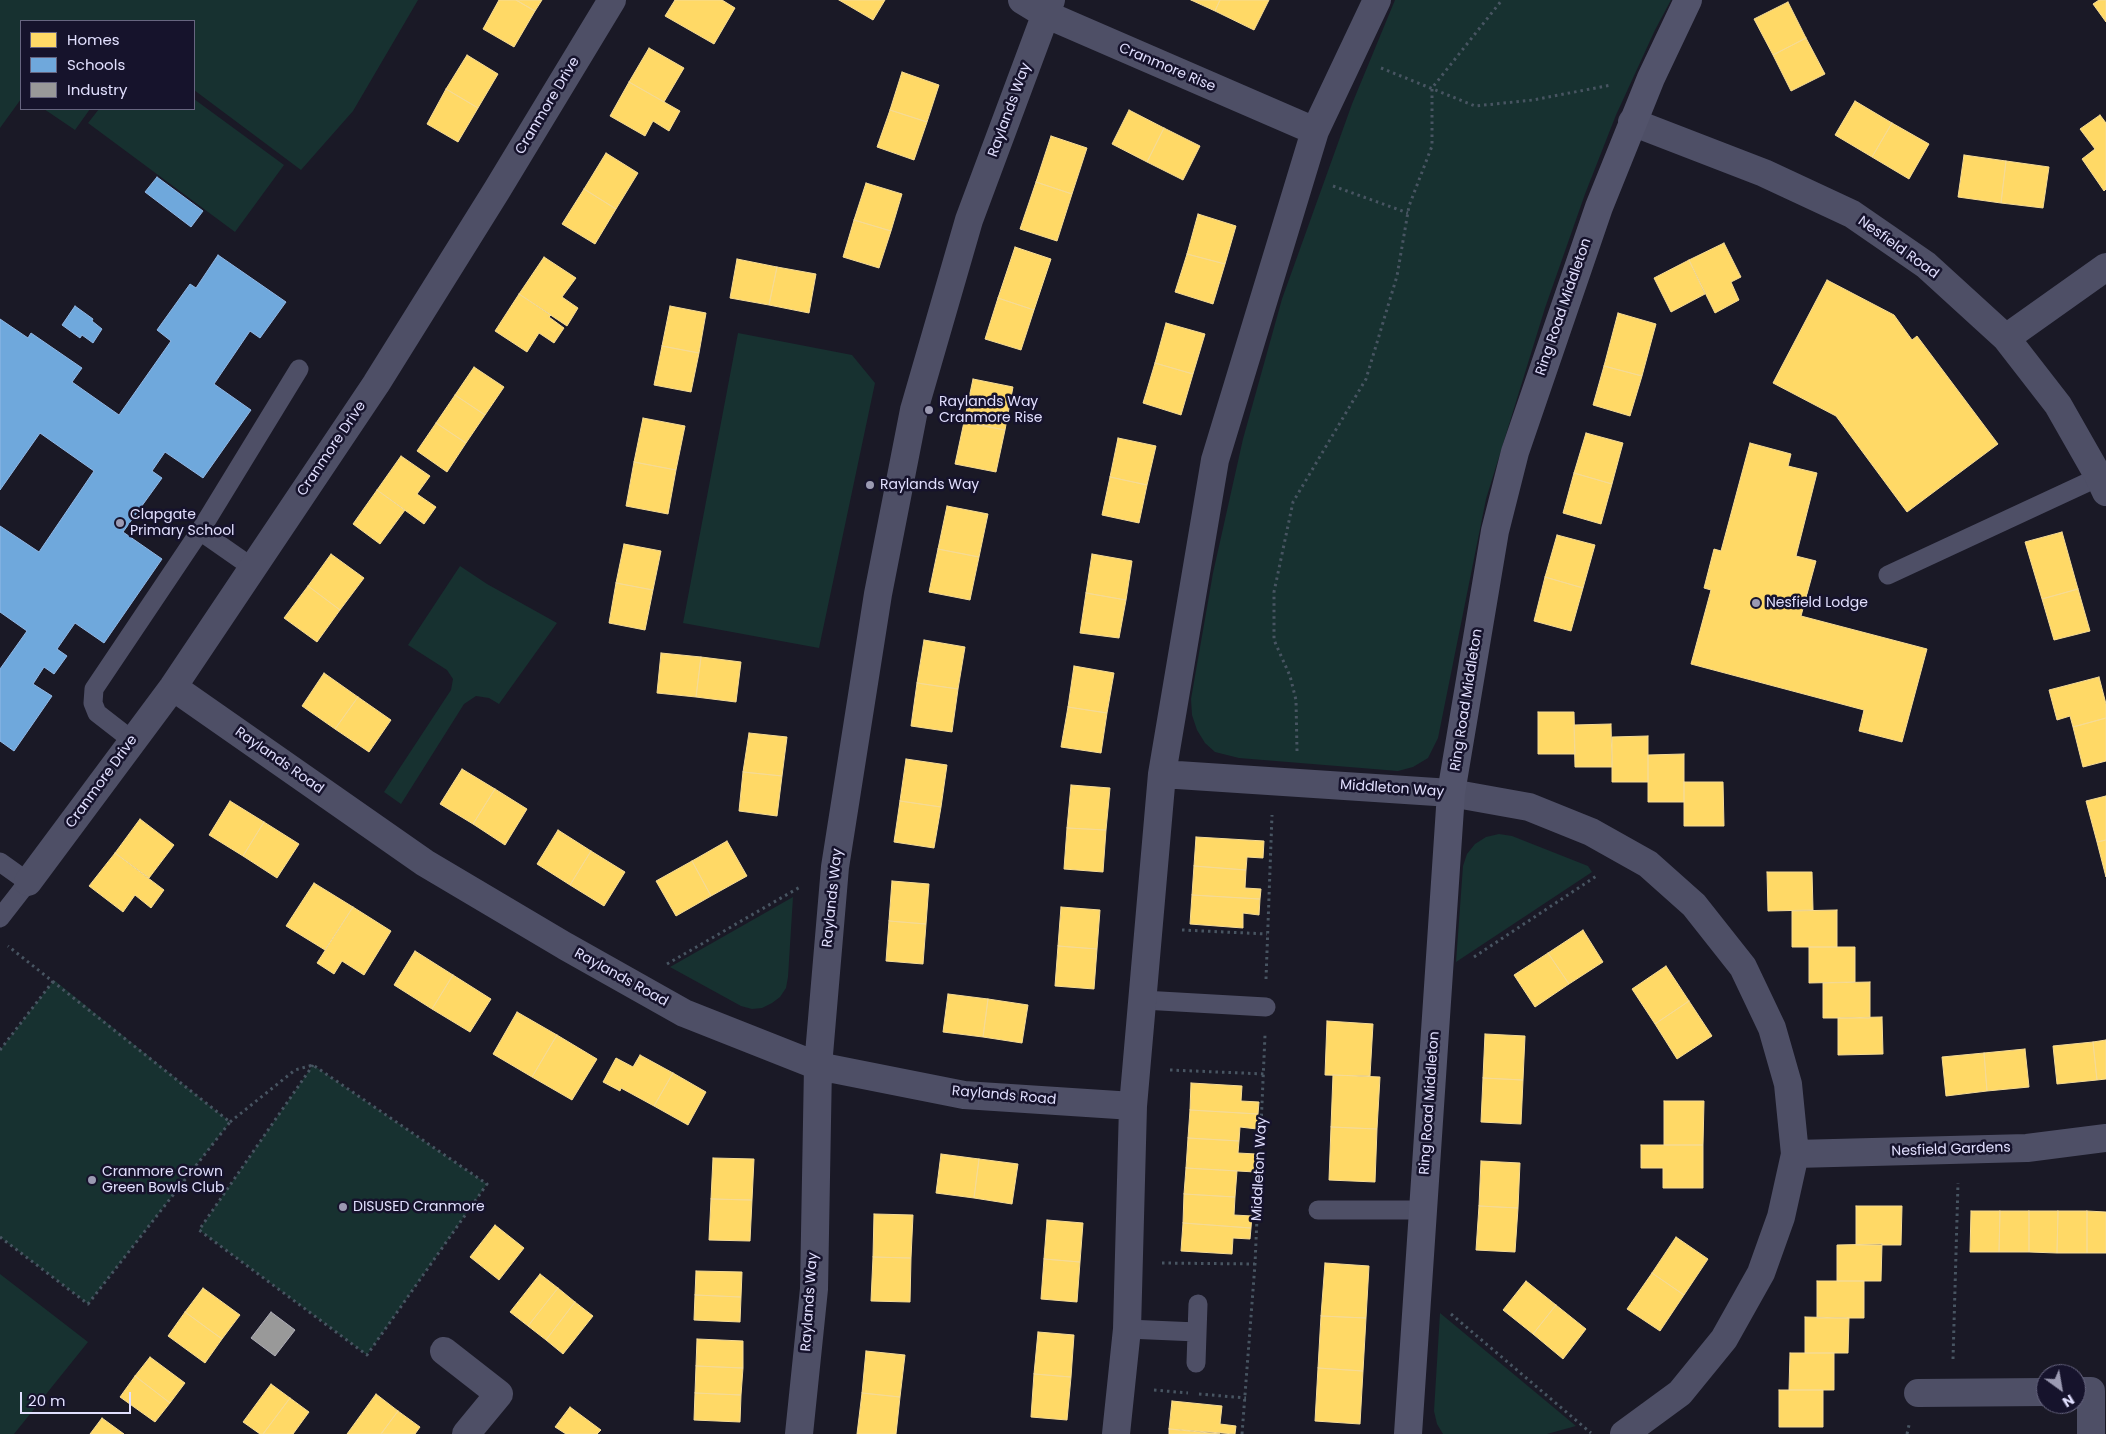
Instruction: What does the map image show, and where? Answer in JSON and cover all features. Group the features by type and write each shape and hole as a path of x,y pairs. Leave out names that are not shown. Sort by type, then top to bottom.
{"street":[{"name":"Cranmore Drive","path":"28,882 173,686 376,384 497,190 612,0"},
{"name":"Cranmore Rise","path":"1022,0 1048,7 1315,131"},
{"path":"1116,1434 1127,1329 1133,1106 1162,774 1215,460 1315,131 1377,0"},
{"name":"Ring Road Middleton","path":"1408,1434 1452,793 1495,531 1515,452 1599,207 1632,122 1688,0"},
{"name":"Raylands Way","path":"798,1434 814,1290 818,1066 835,866 878,594 914,410 969,220 1048,7"},
{"name":"Nesfield Road","path":"1632,122 1764,173 1852,214 1926,265 2006,338 2058,406 2103,484"},
{"path":"2006,338 2106,267"},
{"name":"Raylands Road","path":"173,686 425,863 684,1014 818,1066 964,1095 1133,1106"},
{"name":"Middleton Way","path":"1162,774 1452,793 1529,807 1591,832 1648,864 1694,904 1743,967 1772,1028 1788,1084 1795,1154 1781,1217 1761,1273 1724,1339 1680,1393 1624,1434"},
{"name":"Nesfield Gardens","path":"1795,1154 2027,1148 2106,1138"},
{"path":"444,1351 499,1394 466,1434"},
{"path":"2086,1391 2091,1391 2091,1434"},
{"path":"1918,1392 2036,1392"}],"lane":[{"path":"133,741 97,713 94,703 94,689 200,531 299,369"},
{"path":"1888,575 2103,484"},
{"path":"200,531 253,568"},
{"path":"0,862 28,882 0,918"},
{"path":"1143,1000 1266,1007"},
{"path":"1318,1210 1423,1210"},
{"path":"1196,1363 1198,1304"},
{"path":"1127,1329 1197,1332"}],"path":[{"path":"1285,782 1296,700 1290,676 1274,640 1274,592 1293,502 1366,379 1397,276 1408,213 1432,146 1432,88 1502,0"},
{"path":"1350,56 1475,106 1533,100 1651,78"},
{"path":"1302,174 1408,213"},
{"name":"Middleton Way","path":"1242,1434 1255,1264 1264,1074 1267,934 1285,782"},
{"path":"1439,980 1630,854"},
{"path":"633,984 835,866"},
{"path":"1149,928 1267,934"},
{"path":"8,945 230,1122"},
{"path":"0,1050 54,980"},
{"path":"0,1237 88,1304 230,1122 295,1070 313,1065 487,1184 367,1355 199,1230 313,1065"},
{"path":"1136,1069 1264,1074"},
{"path":"1952,1393 1958,1150"},
{"path":"1129,1262 1255,1264"},
{"path":"1418,1286 1592,1434"},
{"path":"1121,1386 1246,1398"}],"green space":[{"path":"0,0 418,0 353,111 301,170 195,91 195,20 20,20 20,100 0,128"},
{"path":"1395,0 1671,0 1616,115 1585,194 1545,308 1486,499 1438,738 1428,758 1413,767 1398,771 1239,758 1215,752 1205,743 1197,730 1192,715 1191,699 1213,573 1243,439 1282,299 1352,104"},
{"path":"195,100 284,165 235,232 88,123 98,110 195,110"},
{"path":"45,110 89,110 75,130"},
{"path":"738,333 852,355 875,383 819,648 683,623"},
{"path":"460,566 487,584 557,623 499,704 489,698 476,696 464,704 401,804 384,792 451,690 453,679 447,670 408,645"},
{"path":"1499,834 1512,836 1588,866 1592,872 1456,962 1463,866 1467,854 1475,844 1486,837"},
{"path":"793,897 786,988 780,997 772,1003 762,1008 752,1009 741,1006 670,967"},
{"name":"Cranmore Crown Green Bowls Club","path":"54,980 230,1122 88,1304 0,1237 0,1050"},
{"name":"DISUSED Cranmore","path":"313,1065 487,1184 367,1355 199,1230"},
{"path":"0,1274 88,1342 14,1434 0,1434"},
{"path":"1440,1313 1576,1426 1547,1434 1443,1434 1437,1424 1434,1411"}],"building: Homes":[{"path":"499,0 516,0 535,11 514,47 483,29"},
{"path":"516,0 542,0 535,11"},
{"path":"675,0 722,0 735,8 714,44 665,16"},
{"path":"839,0 885,0 873,20"},
{"path":"1191,0 1220,0 1215,11"},
{"path":"1220,0 1269,0 1254,30 1215,11"},
{"path":"2099,0 2106,0 2106,22 2093,4"},
{"path":"1788,2 1806,38 1773,55 1754,19"},
{"path":"1806,38 1825,74 1791,91 1773,55"},
{"path":"649,48 684,68 664,102 629,82"},
{"path":"467,55 498,74 478,108 446,89"},
{"path":"902,72 939,85 927,122 890,110"},
{"path":"629,82 680,111 669,131 653,121 645,136 610,116"},
{"path":"446,89 478,108 458,142 427,124"},
{"path":"1855,101 1892,123 1872,157 1835,135"},
{"path":"890,110 927,122 914,160 877,147"},
{"path":"1129,110 1164,128 1147,162 1112,144"},
{"path":"2100,115 2106,123 2106,189 2104,191 2082,159 2095,149 2080,129"},
{"path":"1892,123 1929,144 1909,179 1872,157"},
{"path":"1164,128 1200,146 1183,180 1147,162"},
{"path":"1051,136 1087,148 1072,194 1036,182"},
{"path":"606,153 638,173 616,209 584,189"},
{"path":"1964,155 2006,161 2001,203 1958,197"},
{"path":"2006,161 2049,167 2043,208 2001,203"},
{"path":"1036,182 1072,194 1057,241 1020,229"},
{"path":"866,183 902,194 891,231 854,220"},
{"path":"584,189 616,209 595,244 562,224"},
{"path":"1198,214 1236,226 1225,264 1187,254"},
{"path":"854,220 891,231 879,268 843,257"},
{"path":"1724,243 1741,277 1731,282 1739,300 1715,313 1689,260"},
{"path":"1015,247 1051,259 1034,310 998,298"},
{"path":"1187,254 1225,264 1213,304 1175,292"},
{"path":"544,257 576,278 562,297 578,308 567,326 519,294"},
{"path":"737,259 777,267 769,305 730,298"},
{"path":"1689,260 1705,294 1671,312 1654,278"},
{"path":"777,267 816,274 809,313 769,305"},
{"path":"1827,280 1894,315 1912,340 1917,336 1998,444 1907,512 1836,416 1773,383"},
{"path":"519,294 551,315 549,317 564,328 554,343 539,333 527,352 495,331"},
{"path":"998,298 1034,310 1021,350 985,339"},
{"path":"670,306 706,313 699,353 662,346"},
{"path":"1618,313 1656,324 1642,376 1604,366"},
{"path":"1166,323 1205,334 1193,374 1155,363"},
{"path":"662,346 699,353 691,392 654,385"},
{"path":"1155,363 1193,374 1181,415 1143,403"},
{"path":"1604,366 1642,376 1630,416 1593,405"},
{"path":"474,367 504,387 485,415 455,395"},
{"path":"973,379 1013,387 1005,430 964,422"},
{"path":"455,395 485,415 466,443 436,423"},
{"path":"643,418 685,426 676,470 634,462"},
{"path":"964,422 1005,430 996,472 955,464"},
{"path":"436,423 466,443 447,472 417,451"},
{"path":"1586,433 1623,443 1612,484 1574,473"},
{"path":"1118,438 1156,446 1147,485 1110,477"},
{"name":"Nesfield Lodge","path":"1750,443 1791,454 1788,466 1817,473 1796,556 1816,561 1801,616 1927,649 1902,742 1859,731 1864,710 1691,664 1711,590 1704,588 1714,549 1721,551"},
{"path":"401,456 430,476 417,494 436,507 424,524 377,490"},
{"path":"634,462 676,470 668,514 626,506"},
{"path":"1574,473 1612,484 1601,524 1563,513"},
{"path":"1110,477 1147,485 1139,523 1102,515"},
{"path":"377,490 405,510 380,544 353,524"},
{"path":"947,506 988,514 979,557 938,549"},
{"path":"2062,532 2078,589 2042,599 2025,542"},
{"path":"1557,535 1595,545 1583,588 1545,577"},
{"path":"624,544 661,551 653,590 616,583"},
{"path":"938,549 979,557 970,600 929,592"},
{"path":"331,554 364,578 340,610 308,586"},
{"path":"1092,554 1132,561 1126,600 1086,593"},
{"path":"1545,577 1583,588 1571,631 1534,621"},
{"path":"616,583 653,590 645,630 609,623"},
{"path":"308,586 340,610 317,642 284,618"},
{"path":"2078,589 2090,631 2054,640 2042,599"},
{"path":"1086,593 1126,600 1119,638 1080,633"},
{"path":"924,640 965,647 958,689 917,683"},
{"path":"661,653 701,657 696,697 657,693"},
{"path":"701,657 741,662 736,702 696,697"},
{"path":"1074,666 1114,673 1107,713 1068,707"},
{"path":"324,673 358,697 335,729 302,706"},
{"path":"2099,677 2106,704 2106,718 2073,727 2070,716 2057,720 2049,690"},
{"path":"917,683 958,689 952,732 911,726"},
{"path":"358,697 391,720 369,752 335,729"},
{"path":"1068,707 1107,713 1101,753 1061,747"},
{"path":"1538,712 1574,712 1575,754 1538,754"},
{"path":"2106,718 2106,761 2083,767 2073,727"},
{"path":"1611,724 1612,767 1575,767 1574,725"},
{"path":"749,733 787,737 782,776 743,772"},
{"path":"1648,736 1648,782 1612,782 1612,737"},
{"path":"1684,754 1684,802 1648,802 1648,755"},
{"path":"906,759 947,765 941,807 900,801"},
{"path":"462,769 495,789 473,824 440,804"},
{"path":"743,772 782,776 777,816 739,811"},
{"path":"1684,782 1723,782 1724,826 1684,826"},
{"path":"1071,785 1110,788 1106,830 1067,828"},
{"path":"495,789 527,809 505,845 473,824"},
{"path":"2106,796 2106,840 2097,842 2086,801"},
{"path":"230,801 264,822 243,856 209,835"},
{"path":"900,801 941,807 934,848 894,842"},
{"path":"140,819 174,845 149,878 115,853"},
{"path":"264,822 299,844 277,878 243,856"},
{"path":"1067,828 1106,830 1103,872 1064,869"},
{"path":"558,830 591,851 570,885 537,864"},
{"path":"1196,837 1264,841 1263,858 1247,857 1246,870 1194,866"},
{"path":"2106,840 2106,877 2097,842"},
{"path":"727,841 747,876 711,896 692,861"},
{"path":"591,851 625,872 604,906 570,885"},
{"path":"115,853 164,890 151,908 135,895 123,912 89,886"},
{"path":"692,861 711,896 676,916 656,881"},
{"path":"1194,866 1246,870 1245,888 1261,889 1260,899 1192,895"},
{"path":"1767,872 1812,872 1813,910 1768,911"},
{"path":"892,881 929,884 926,924 889,921"},
{"path":"314,883 353,907 325,950 286,926"},
{"path":"1192,895 1260,899 1259,915 1243,913 1243,928 1190,924"},
{"path":"353,907 391,931 364,975 342,961 334,974 317,963"},
{"path":"1061,907 1100,910 1097,949 1058,946"},
{"path":"1837,910 1837,947 1792,947 1792,911"},
{"path":"889,921 926,924 923,964 886,961"},
{"path":"1583,930 1603,962 1569,984 1548,953"},
{"path":"1058,946 1097,949 1094,989 1055,986"},
{"path":"1809,947 1855,947 1855,982 1809,983"},
{"path":"415,951 453,975 432,1009 394,985"},
{"path":"1548,953 1569,984 1535,1007 1514,975"},
{"path":"1666,966 1689,1001 1655,1024 1632,989"},
{"path":"453,975 491,999 470,1032 432,1009"},
{"path":"1870,982 1870,1018 1823,1018 1823,983"},
{"path":"948,994 988,999 983,1037 943,1032"},
{"path":"988,999 1028,1005 1022,1043 983,1037"},
{"path":"1689,1001 1712,1036 1677,1059 1655,1024"},
{"path":"517,1012 557,1035 532,1077 493,1054"},
{"path":"1882,1017 1883,1054 1838,1055 1838,1018"},
{"path":"1327,1021 1373,1024 1370,1076 1325,1075"},
{"path":"1485,1034 1525,1036 1523,1080 1483,1078"},
{"path":"557,1035 597,1059 572,1100 532,1077"},
{"path":"2106,1040 2106,1079 2097,1080 2093,1042"},
{"path":"2093,1042 2097,1080 2057,1084 2053,1046"},
{"path":"2025,1049 2029,1087 1987,1091 1984,1053"},
{"path":"1984,1053 1987,1091 1946,1096 1942,1057"},
{"path":"640,1055 673,1073 654,1106 621,1088 620,1091 603,1082 616,1058 633,1067"},
{"path":"673,1073 706,1092 688,1125 654,1106"},
{"path":"1333,1075 1380,1077 1377,1129 1331,1127"},
{"path":"1483,1078 1523,1080 1521,1124 1481,1122"},
{"path":"1191,1083 1242,1086 1241,1101 1259,1102 1258,1114 1190,1110"},
{"path":"1664,1101 1704,1101 1703,1145 1664,1145"},
{"path":"1190,1110 1258,1114 1257,1129 1240,1127 1239,1141 1188,1138"},
{"path":"1331,1127 1377,1129 1375,1182 1329,1180"},
{"path":"1188,1138 1239,1141 1238,1153 1256,1154 1255,1172 1186,1168"},
{"path":"1641,1145 1703,1145 1703,1188 1663,1188 1663,1168 1641,1168"},
{"path":"941,1154 979,1159 974,1198 936,1193"},
{"path":"713,1158 754,1159 752,1200 711,1199"},
{"path":"979,1159 1018,1164 1012,1204 974,1198"},
{"path":"1481,1161 1520,1163 1518,1208 1479,1206"},
{"path":"1186,1168 1237,1171 1235,1197 1184,1194"},
{"path":"1184,1194 1235,1197 1234,1215 1252,1216 1251,1228 1183,1223"},
{"path":"711,1199 752,1200 750,1241 709,1240"},
{"path":"1479,1206 1518,1208 1515,1252 1476,1250"},
{"path":"1856,1206 1902,1206 1901,1245 1856,1245"},
{"path":"1971,1211 2000,1211 1999,1252 1970,1252"},
{"path":"2000,1211 2029,1211 2029,1252 1999,1252"},
{"path":"2029,1211 2058,1211 2057,1253 2029,1252"},
{"path":"2058,1211 2087,1211 2087,1253 2057,1253"},
{"path":"2087,1211 2106,1212 2106,1253 2087,1253"},
{"path":"874,1214 913,1215 911,1258 873,1257"},
{"path":"1047,1220 1083,1223 1080,1262 1044,1259"},
{"path":"1183,1223 1251,1228 1250,1239 1233,1238 1232,1254 1181,1251"},
{"path":"495,1225 524,1248 499,1280 470,1257"},
{"path":"1676,1237 1708,1259 1684,1295 1652,1273"},
{"path":"1882,1244 1881,1281 1837,1281 1837,1245"},
{"path":"873,1257 911,1258 910,1302 871,1301"},
{"path":"1044,1259 1080,1262 1077,1302 1041,1299"},
{"path":"1325,1263 1369,1266 1366,1318 1321,1316"},
{"path":"696,1271 742,1272 741,1297 695,1295"},
{"path":"1652,1273 1684,1295 1660,1331 1627,1309"},
{"path":"540,1274 558,1288 528,1326 510,1312"},
{"path":"1526,1281 1556,1305 1533,1334 1503,1310"},
{"path":"1817,1281 1864,1281 1864,1318 1817,1318"},
{"path":"203,1288 240,1315 222,1339 185,1312"},
{"path":"558,1288 575,1302 546,1340 528,1326"},
{"path":"695,1295 741,1297 740,1322 694,1320"},
{"path":"575,1302 593,1316 563,1354 546,1340"},
{"path":"1556,1305 1586,1329 1563,1359 1533,1334"},
{"path":"185,1312 222,1339 205,1363 168,1336"},
{"path":"1321,1316 1366,1318 1363,1371 1318,1368"},
{"path":"1805,1317 1849,1318 1848,1353 1805,1353"},
{"path":"1038,1332 1074,1335 1071,1377 1034,1374"},
{"path":"697,1339 743,1341 743,1368 696,1366"},
{"path":"866,1351 905,1355 900,1397 862,1393"},
{"path":"1790,1353 1834,1353 1834,1390 1789,1390"},
{"path":"150,1357 185,1383 170,1403 135,1376"},
{"path":"696,1366 743,1368 741,1395 695,1393"},
{"path":"1318,1368 1363,1371 1360,1424 1315,1421"},
{"path":"1034,1374 1071,1377 1067,1420 1031,1417"},
{"path":"135,1376 170,1403 155,1422 120,1397"},
{"path":"271,1384 290,1398 263,1434 260,1434 243,1422"},
{"path":"1779,1390 1823,1390 1823,1427 1779,1427"},
{"path":"695,1393 741,1395 740,1422 694,1420"},
{"path":"862,1393 900,1397 896,1434 857,1434"},
{"path":"376,1394 398,1411 381,1434 347,1434"},
{"path":"290,1398 309,1412 293,1434 263,1434"},
{"path":"1172,1401 1222,1406 1220,1424 1236,1426 1235,1434 1169,1429"},
{"path":"570,1407 601,1430 597,1434 566,1434 555,1427"},
{"path":"398,1411 420,1427 415,1434 381,1434"},
{"path":"102,1418 124,1434 90,1434"},
{"path":"1169,1429 1220,1434 1169,1434"}],"building: Schools":[{"path":"157,177 203,211 191,227 145,192"},
{"path":"218,255 286,302 260,338 250,331 214,384 251,410 203,478 165,452 152,471 162,478 123,532 162,559 104,643 75,623 57,649 67,656 54,674 44,667 33,684 52,696 14,751 0,741 0,669 27,631 0,612 0,526 39,552 94,471 40,433 0,490 0,319 28,338 31,333 82,368 72,382 119,415 171,341 157,330 190,284 196,288"},
{"path":"75,306 93,319 92,321 102,329 93,343 82,335 80,338 62,325"}],"building: Industry":[{"path":"271,1312 295,1330 275,1356 251,1338"}],"place":[{"name":"Raylands Way Cranmore Rise","path":"929,410"},
{"name":"Raylands Way","path":"870,485"},
{"name":"Clapgate Primary School","path":"120,523"},
{"name":"Nesfield Lodge","path":"1756,603"},
{"name":"Cranmore Crown Green Bowls Club","path":"92,1180"},
{"name":"DISUSED Cranmore","path":"343,1207"}]}
